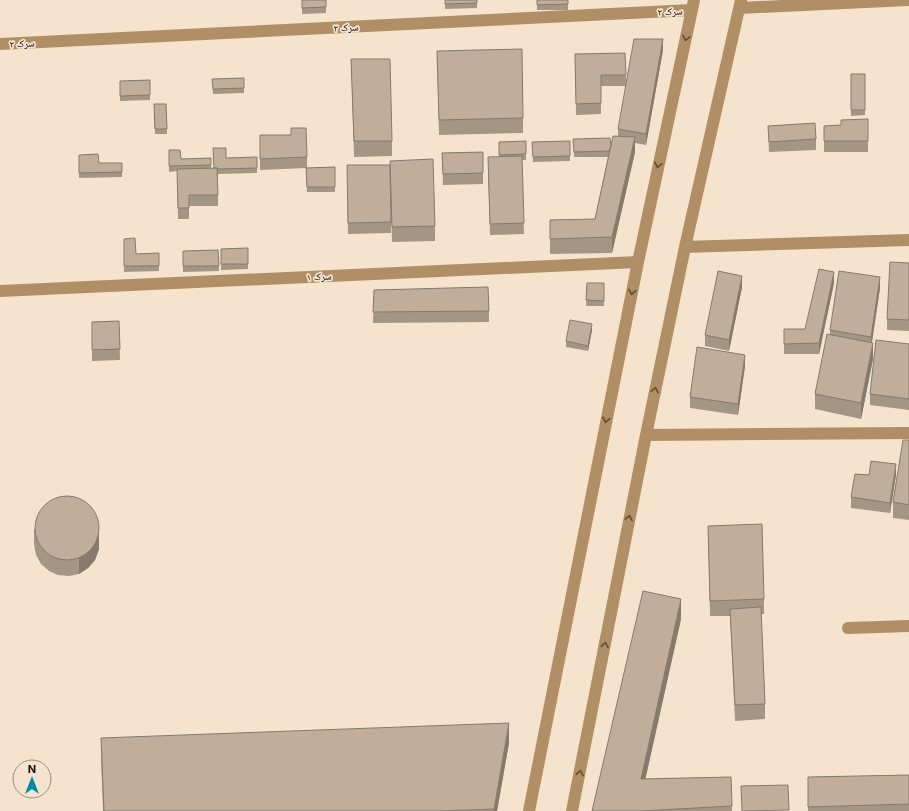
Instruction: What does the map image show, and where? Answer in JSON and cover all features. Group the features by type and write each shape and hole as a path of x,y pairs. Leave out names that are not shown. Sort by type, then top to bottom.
{"street":[{"path":"572,811 646,435 685,247 740,4 908,0"},
{"path":"529,811 638,262 693,5"},
{"name":"سرک ۲","path":"0,44 693,5"},
{"path":"685,247 909,240"},
{"name":"سرک ۱","path":"0,291 638,262"},
{"path":"646,435 909,433"},
{"path":"848,628 909,626"}],"building":[{"path":"302,0 326,0 326,7 302,8"},
{"path":"445,0 477,0 477,3 445,4"},
{"path":"537,0 568,0 568,4 537,5"},
{"path":"634,39 663,39 646,134 618,129"},
{"path":"522,49 523,118 439,120 437,51"},
{"path":"625,53 626,75 601,75 601,103 576,104 575,54"},
{"path":"351,59 390,59 392,141 354,141"},
{"path":"851,74 865,74 865,110 851,110"},
{"path":"244,78 244,88 213,89 212,79"},
{"path":"150,80 150,95 120,96 120,81"},
{"path":"154,104 166,104 167,129 155,129"},
{"path":"868,119 868,141 824,141 824,126 841,125 841,120"},
{"path":"815,123 816,139 769,142 768,126"},
{"path":"291,128 306,128 307,157 260,159 260,135 291,135"},
{"path":"613,136 635,137 612,237 550,239 550,220 595,219"},
{"path":"610,138 611,146 609,151 574,152 573,139"},
{"path":"526,141 526,154 499,155 499,142"},
{"path":"570,141 570,156 533,157 532,142"},
{"path":"213,148 226,148 226,158 257,157 257,168 214,168"},
{"path":"169,150 180,150 181,159 211,158 211,165 169,166"},
{"path":"483,152 483,173 443,174 442,153"},
{"path":"98,154 99,163 122,163 122,172 79,173 79,155"},
{"path":"522,156 524,223 490,224 488,157"},
{"path":"433,159 435,226 392,227 390,161"},
{"path":"347,165 390,165 391,222 348,223"},
{"path":"335,167 335,187 307,187 306,168"},
{"path":"217,168 218,195 189,195 189,208 178,208 177,169"},
{"path":"135,238 136,254 159,253 159,266 124,266 124,239"},
{"path":"248,248 248,264 221,264 221,249"},
{"path":"218,250 219,266 183,266 183,251"},
{"path":"890,262 909,263 909,320 887,319"},
{"path":"819,269 834,272 819,343 784,344 784,329 805,329"},
{"path":"718,271 742,276 729,340 705,335"},
{"path":"839,271 880,277 871,337 830,330"},
{"path":"587,283 604,283 604,301 586,300"},
{"path":"488,287 489,311 373,312 374,290"},
{"path":"570,320 592,324 588,346 566,341"},
{"path":"119,321 120,349 92,350 92,322"},
{"path":"827,334 873,343 861,403 815,394"},
{"path":"876,340 909,344 909,399 870,394"},
{"path":"697,347 745,355 738,404 690,397"},
{"path":"903,440 909,440 909,505 893,502"},
{"path":"871,461 896,464 890,503 851,497 855,474 869,475"},
{"path":"67,496 79,498 90,505 97,516 99,528 97,540 90,551 79,558 67,560 55,558 44,551 37,540 35,528 37,516 44,505 55,498"},
{"path":"762,524 764,599 710,601 708,526"},
{"path":"643,591 681,599 641,779 731,777 732,806 640,811 592,811"},
{"path":"761,607 765,704 735,705 730,609"},
{"path":"509,723 494,809 440,811 104,811 101,738"},
{"path":"909,775 909,804 808,807 808,777"},
{"path":"788,785 789,810 742,811 741,786"}]}
